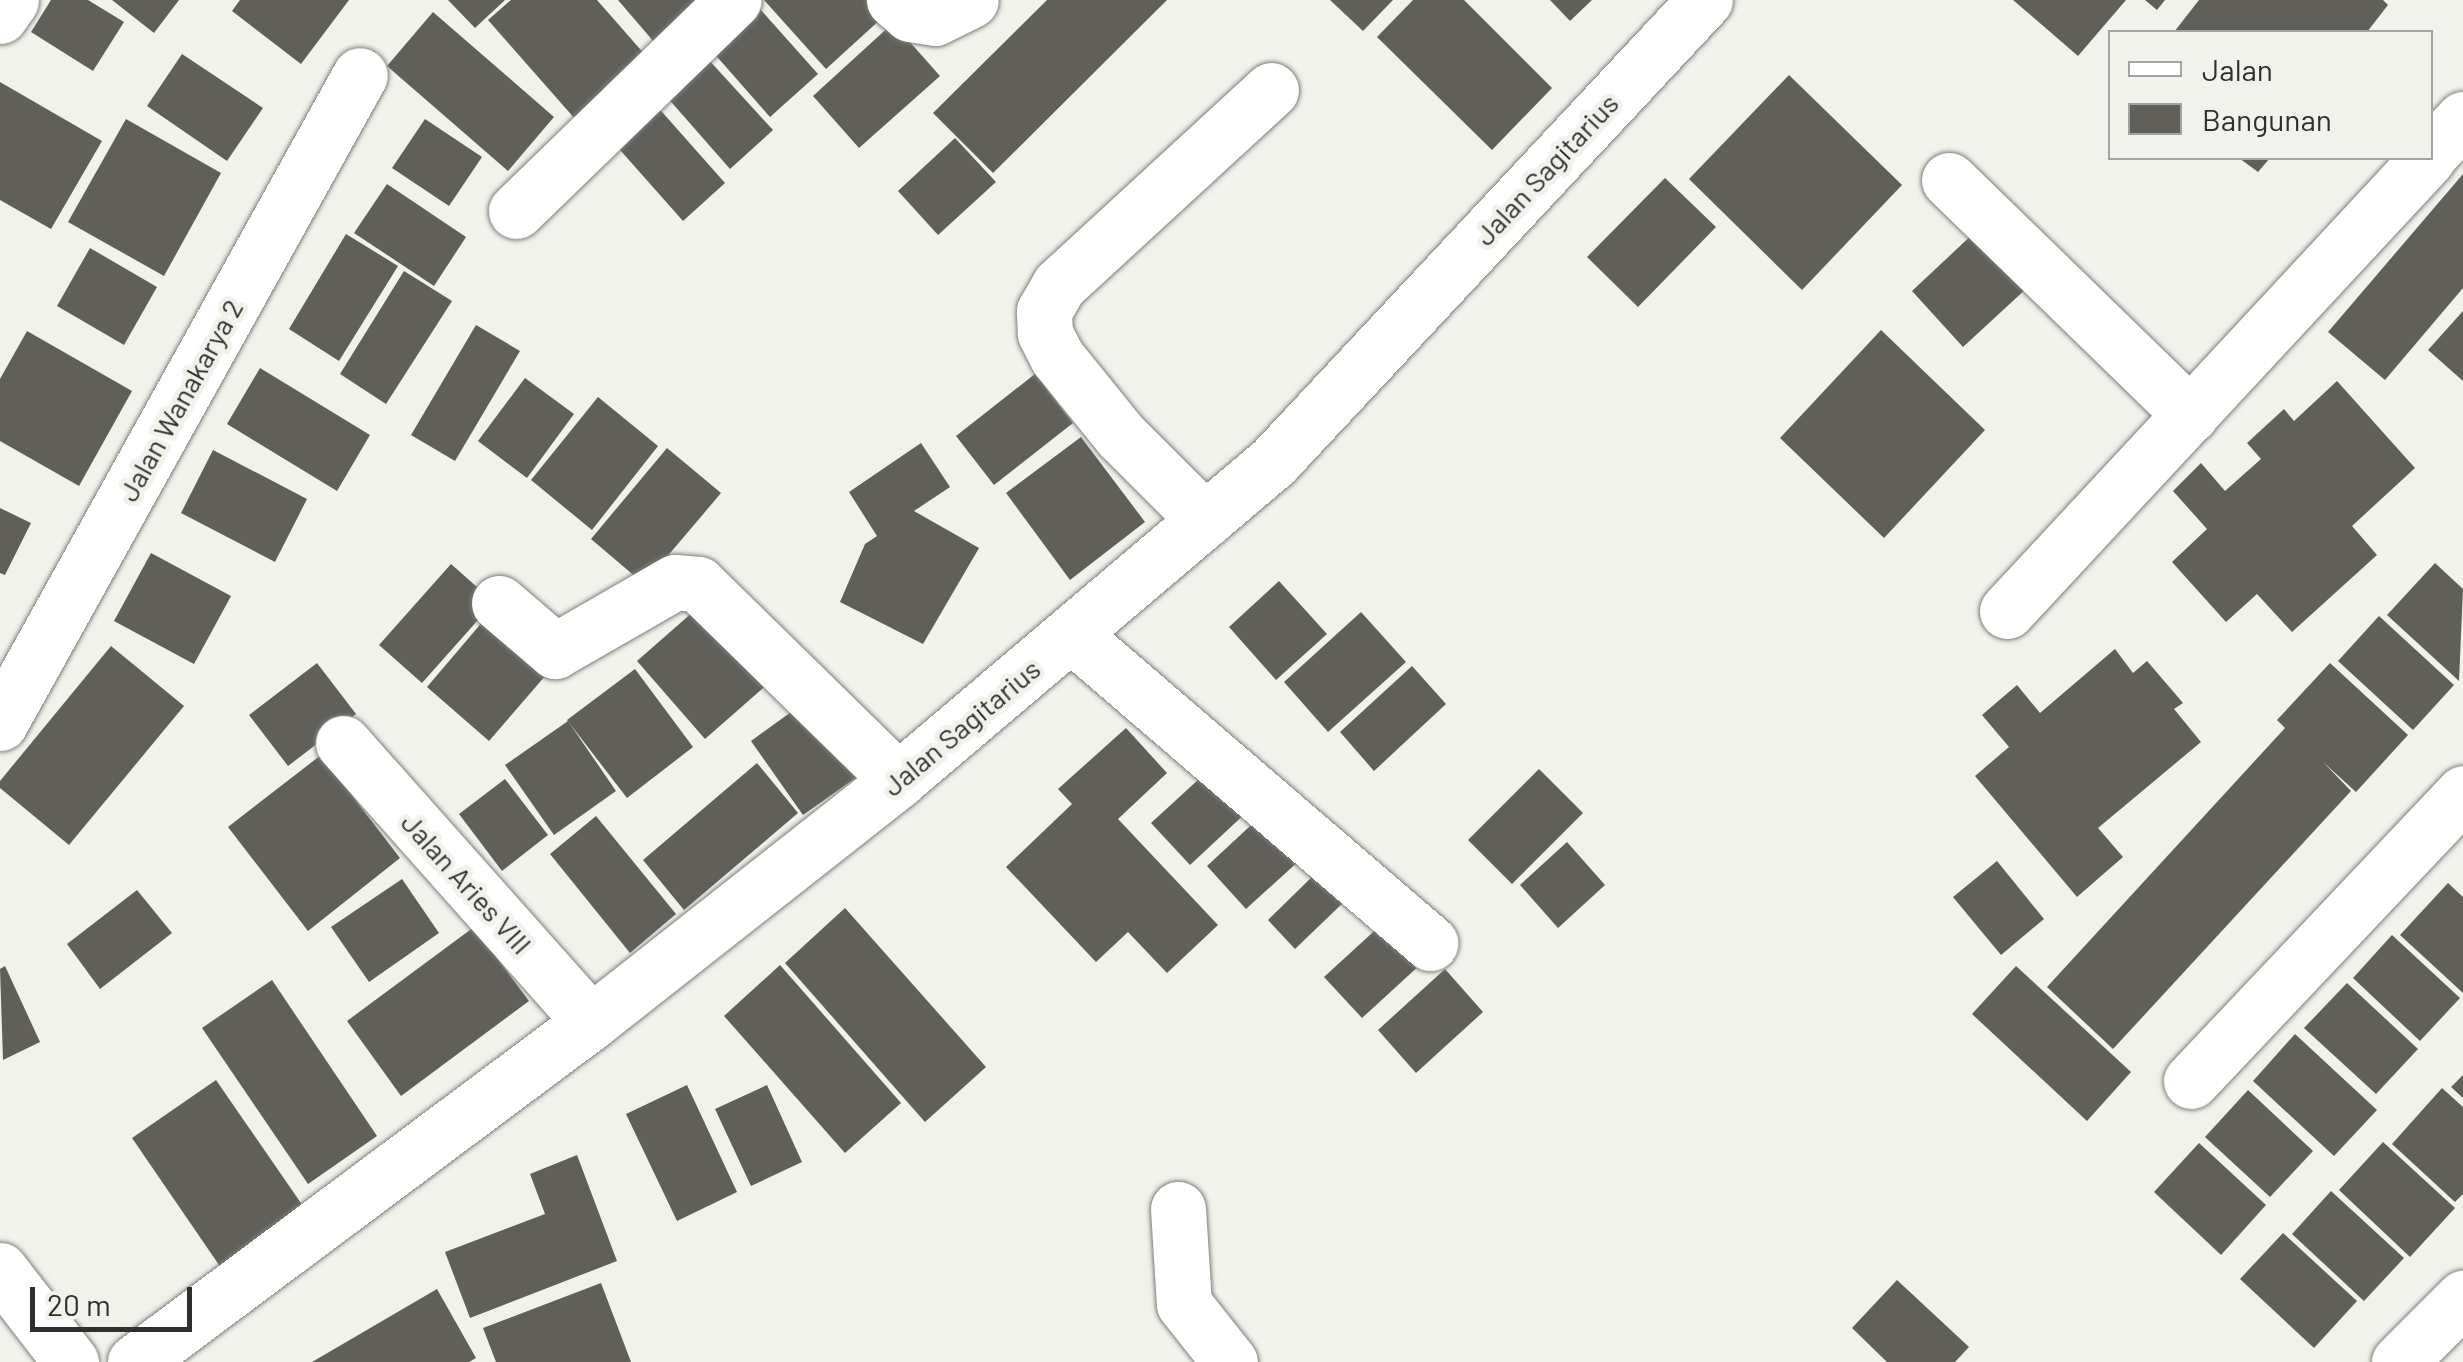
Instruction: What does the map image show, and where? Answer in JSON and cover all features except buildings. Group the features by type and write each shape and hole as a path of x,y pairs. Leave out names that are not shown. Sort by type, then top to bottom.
{"street":[{"path":"0,16 11,0"},
{"path":"516,212 734,0"},
{"path":"902,7 935,18 971,0"},
{"name":"Jalan Sagitarius","path":"135,1362 590,1022 898,780 1206,520 1274,461 1705,0"},
{"name":"Jalan Wanakarya 2","path":"0,724 360,76"},
{"path":"1206,520 1120,436 1057,356 1045,333 1044,311 1059,285 1271,90"},
{"path":"2433,152 2463,119"},
{"path":"2006,611 2425,160"},
{"path":"1950,180 2190,415"},
{"path":"499,603 555,651 676,582 698,584 898,780"},
{"path":"1072,634 1430,943"},
{"name":"Jalan Aries VIII","path":"342,743 590,1022"},
{"path":"2192,1081 2463,792"},
{"path":"1178,1209 1184,1304 1230,1362"},
{"path":"0,1270 71,1362"},
{"path":"2400,1362 2463,1298"}]}
